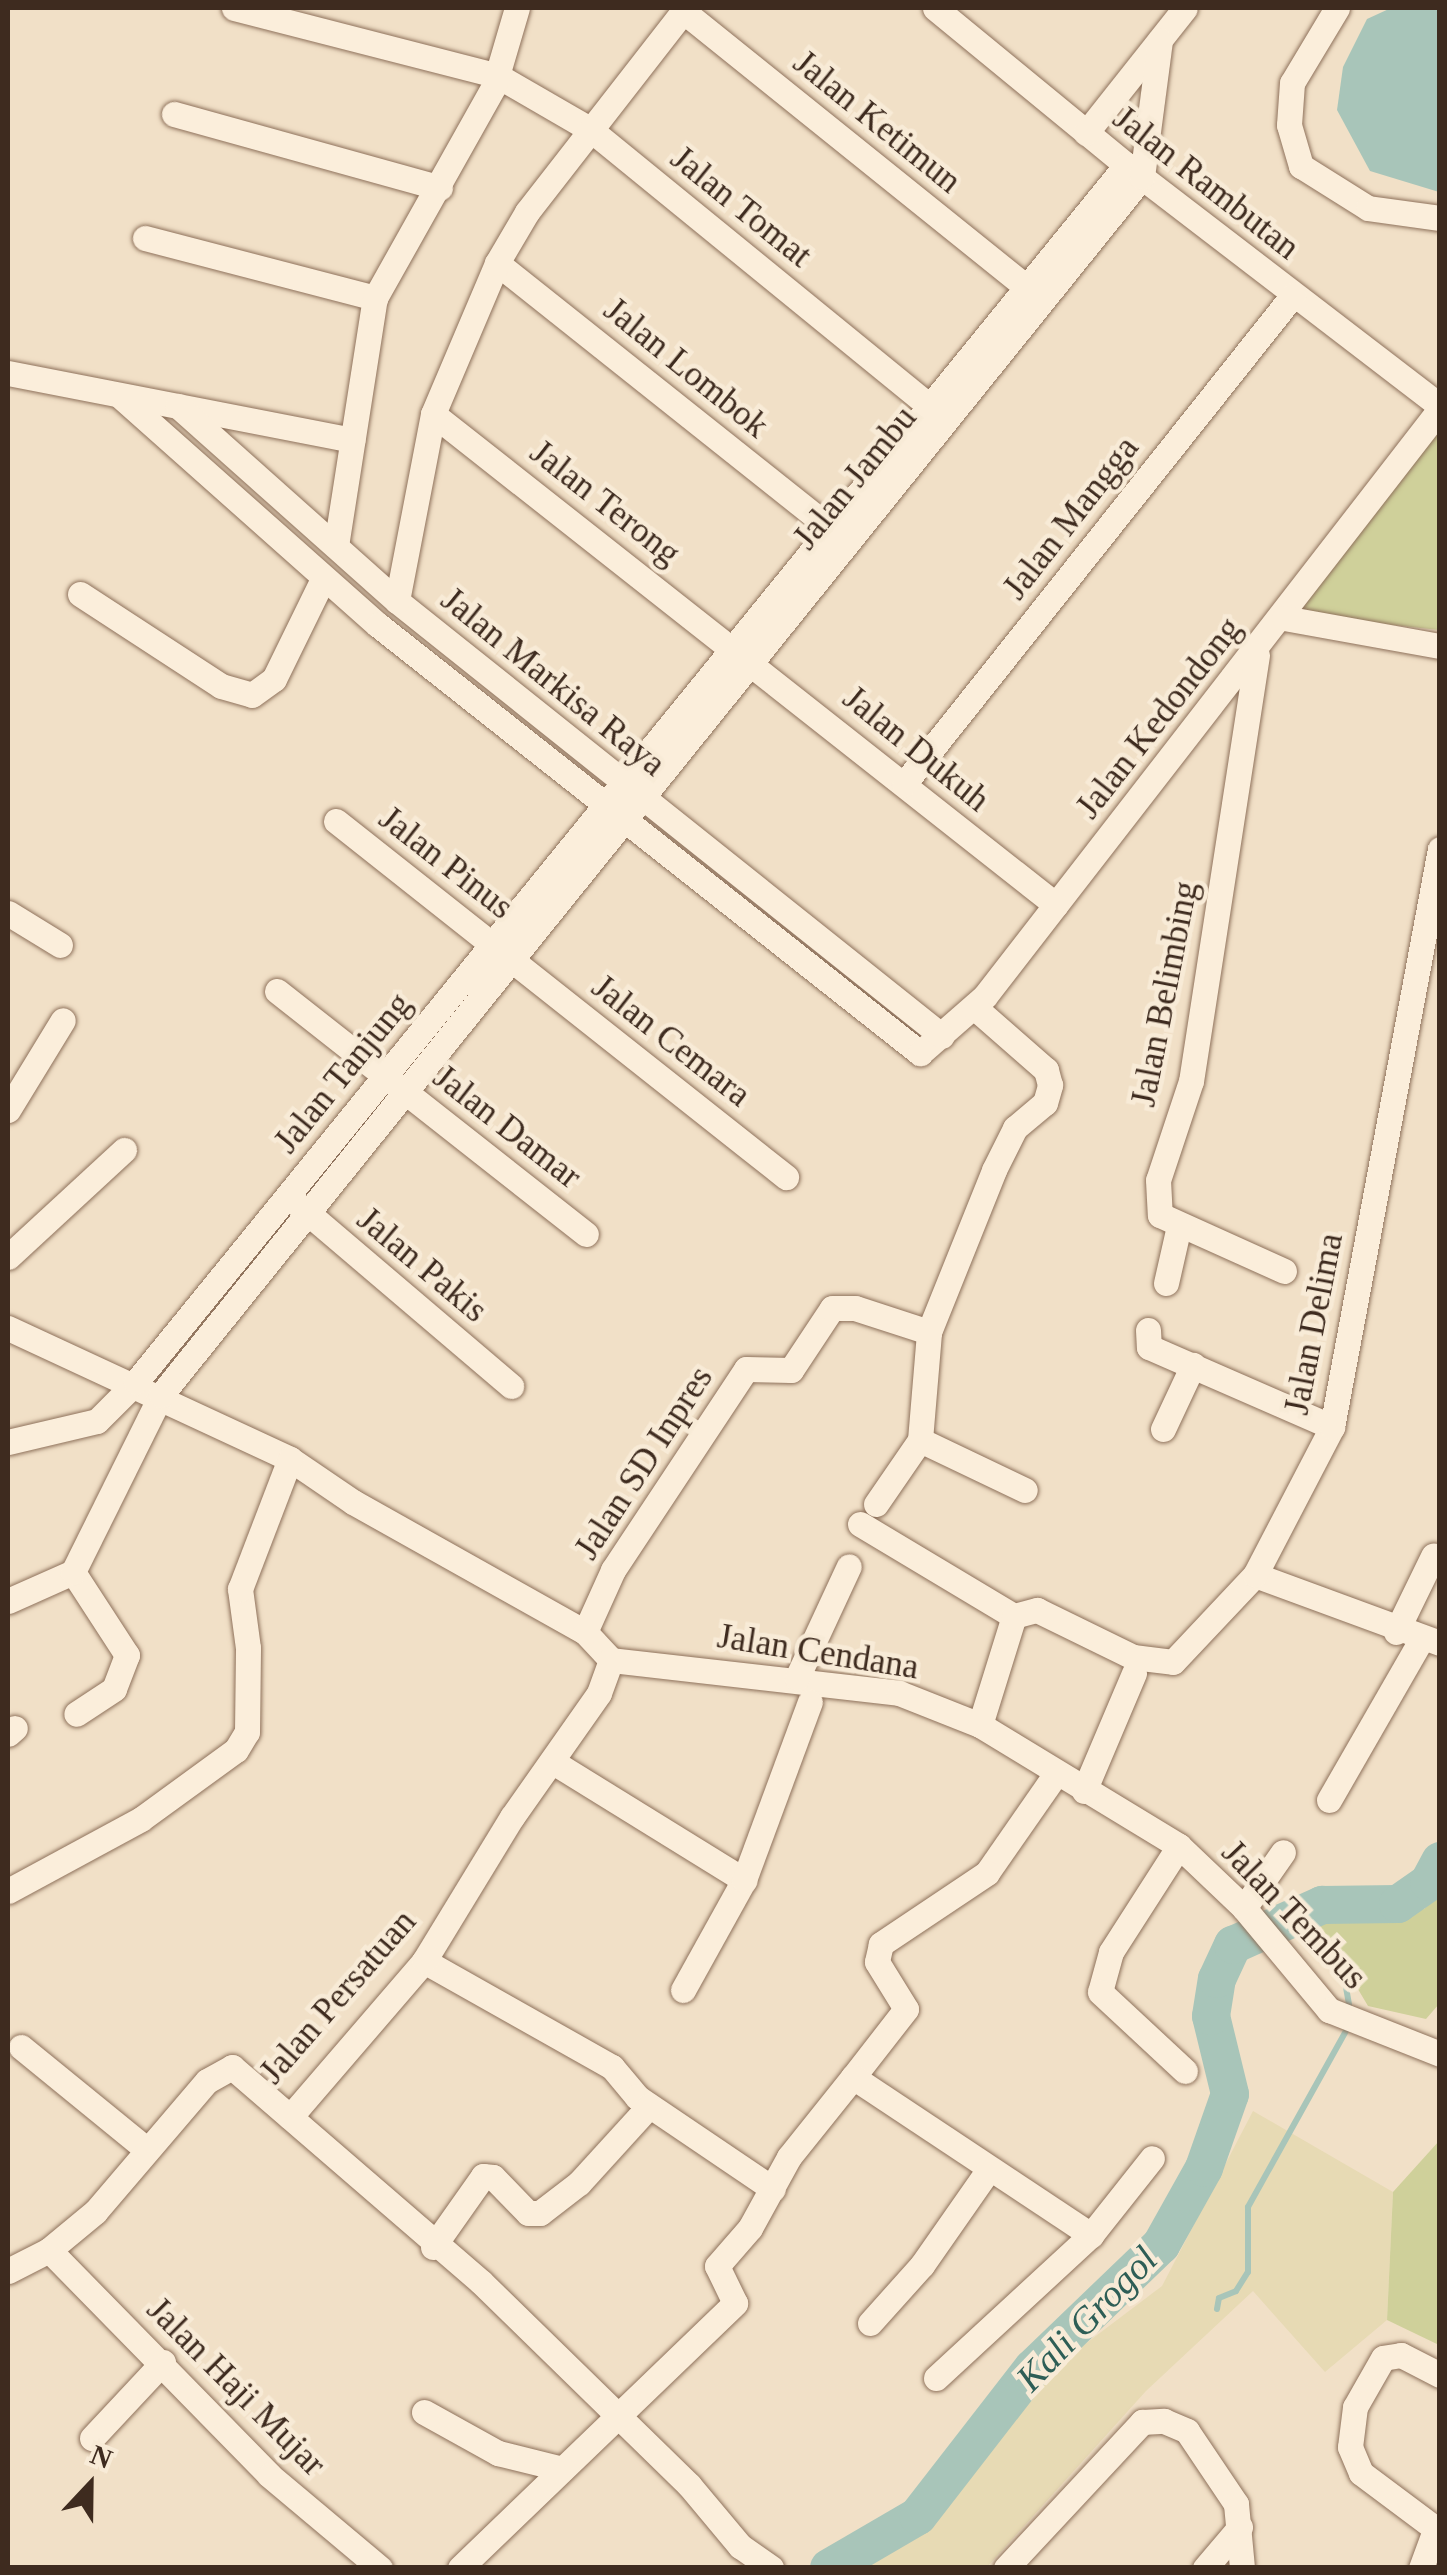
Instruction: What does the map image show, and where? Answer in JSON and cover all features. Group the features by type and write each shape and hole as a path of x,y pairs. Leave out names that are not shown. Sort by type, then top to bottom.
{"street":[{"name":"Jalan Tomat","path":"234,8 498,76 591,130 930,406"},
{"path":"336,546 375,298 440,188 498,76 517,8"},
{"name":"Jalan Rambutan","path":"935,8 1086,133 1440,408"},
{"path":"1086,133 1185,8"},
{"path":"1336,8 1292,84 1289,125 1301,166 1368,208 1440,218"},
{"path":"398,601 433,414 497,263 591,130 684,9"},
{"name":"Jalan Ketimun","path":"684,9 1026,287"},
{"path":"1134,171 1160,40"},
{"path":"174,114 440,188"},
{"name":"Jalan Jambu","path":"743,655 830,528 1026,287 1134,171"},
{"name":"Jalan Jambu","path":"613,815 1134,171"},
{"path":"145,238 375,298"},
{"name":"Jalan Lombok","path":"497,263 830,528"},
{"name":"Jalan Mangga","path":"904,784 1292,295"},
{"path":"8,373 353,440"},
{"name":"Jalan Markisa Raya","path":"120,396 324,578 613,815 917,1052"},
{"name":"Jalan Markisa Raya","path":"178,406 398,601 942,1036"},
{"name":"Jalan Kedondong","path":"917,1052 974,1007 1284,618 1440,408"},
{"name":"Jalan Terong","path":"433,414 743,655"},
{"path":"80,594 221,686 252,695 274,679 324,578"},
{"path":"1284,618 1440,646"},
{"name":"Jalan Belimbing","path":"1180,1226 1160,1215 1158,1180 1191,1080 1258,650"},
{"name":"Jalan Dukuh","path":"743,655 1056,905"},
{"name":"Jalan Tanjung","path":"72,1572 161,1395 308,1214 396,1084 613,815"},
{"name":"Jalan Pinus","path":"336,821 502,952"},
{"name":"Jalan Delima","path":"1014,1616 1038,1610 1133,1657 1172,1662 1255,1575 1332,1427 1440,849"},
{"path":"8,913 60,945"},
{"name":"Jalan Cemara","path":"502,952 786,1176"},
{"name":"Jalan Damar","path":"277,991 586,1234"},
{"path":"974,1007 1046,1070 1050,1084 1045,1102 1015,1128 994,1170 929,1332 920,1440 868,1514 1014,1616 980,1726"},
{"path":"8,1110 62,1020"},
{"name":"Jalan Tanjung","path":"8,1442 97,1421 136,1382 288,1196 396,1084"},
{"path":"8,1257 124,1150"},
{"name":"Jalan Pakis","path":"288,1196 511,1386"},
{"path":"1166,1284 1180,1226 1284,1271"},
{"name":"Jalan SD Inpres","path":"585,1632 613,1570 746,1369 791,1370 832,1308 855,1308 929,1332"},
{"path":"8,1328 136,1382 290,1459 353,1502 585,1632 611,1660"},
{"path":"1148,1330 1148,1347 1332,1427"},
{"path":"1163,1429 1193,1366"},
{"path":"920,1440 1024,1490"},
{"path":"8,1892 141,1819 236,1750 247,1732 248,1648 240,1589 290,1459"},
{"path":"1396,1632 1433,1556"},
{"path":"797,1678 849,1566"},
{"path":"8,1600 72,1572 126,1655 114,1689 76,1714"},
{"path":"1255,1575 1396,1632 1431,1640 1328,1800"},
{"name":"Jalan Cendana","path":"611,1660 899,1692 980,1726 1055,1775"},
{"name":"Jalan Persatuan","path":"8,2271 49,2250 95,2212 145,2148 207,2080 232,2067 290,2117 424,1960 599,1693 611,1660"},
{"path":"1084,1791 1134,1674"},
{"path":"683,1990 744,1880 810,1702"},
{"path":"552,1762 744,1880"},
{"path":"460,2568 735,2303 716,2266 774,2189 789,2157 906,2009 877,1962 881,1944 987,1873 1055,1775"},
{"name":"Jalan Tembus","path":"1055,1775 1179,1846 1248,1913 1334,2014 1440,2054"},
{"path":"1179,1846 1111,1952 1100,1992 1184,2071"},
{"path":"1248,1913 1283,1852"},
{"path":"424,1960 612,2068 649,2106 774,2189"},
{"path":"21,2047 145,2148"},
{"path":"853,2077 1091,2235"},
{"path":"433,2247 483,2176 493,2176 528,2213 540,2213 579,2183 649,2106"},
{"path":"290,2117 433,2247 481,2282 616,2415 740,2546 771,2568"},
{"path":"936,2378 1091,2235 1152,2158"},
{"path":"870,2323 989,2169"},
{"name":"Jalan Haji Mujar","path":"49,2250 163,2362 269,2475 380,2568"},
{"path":"1428,2564 1437,2531 1360,2472 1350,2448 1354,2407 1384,2358 1402,2355 1440,2375"},
{"path":"92,2438 163,2362"},
{"path":"424,2412 498,2452 562,2469"},
{"path":"1006,2568 1142,2422 1164,2421 1187,2432 1236,2504 1242,2568"},
{"path":"1204,2568 1240,2528"}],"shaded area":[{"path":"1391,8 1439,8 1439,192 1370,171 1337,110 1343,67 1367,19"},
{"path":"1253,2111 1393,2192 1387,2320 1325,2372 1253,2291 1146,2391 987,2567 846,2568 922,2526 992,2446 1019,2394 1162,2286"}],"green space":[{"path":"1439,413 1439,630 1291,614"},
{"path":"1439,1895 1439,2004 1426,2019 1368,2006 1318,1922 1424,1909"},
{"path":"1439,2141 1439,2345 1387,2320 1393,2192"}],"waterway":[{"name":"Kali Grogol","path":"829,2568 918,2516 1033,2368 1161,2245 1204,2168 1230,2094 1211,2016 1217,1979 1233,1945 1322,1905 1398,1904 1429,1882 1440,1861"},
{"path":"1297,1916 1344,1976 1349,2005"},
{"path":"1217,2309 1219,2298 1236,2291 1248,2272 1248,2207 1348,2027"}]}
